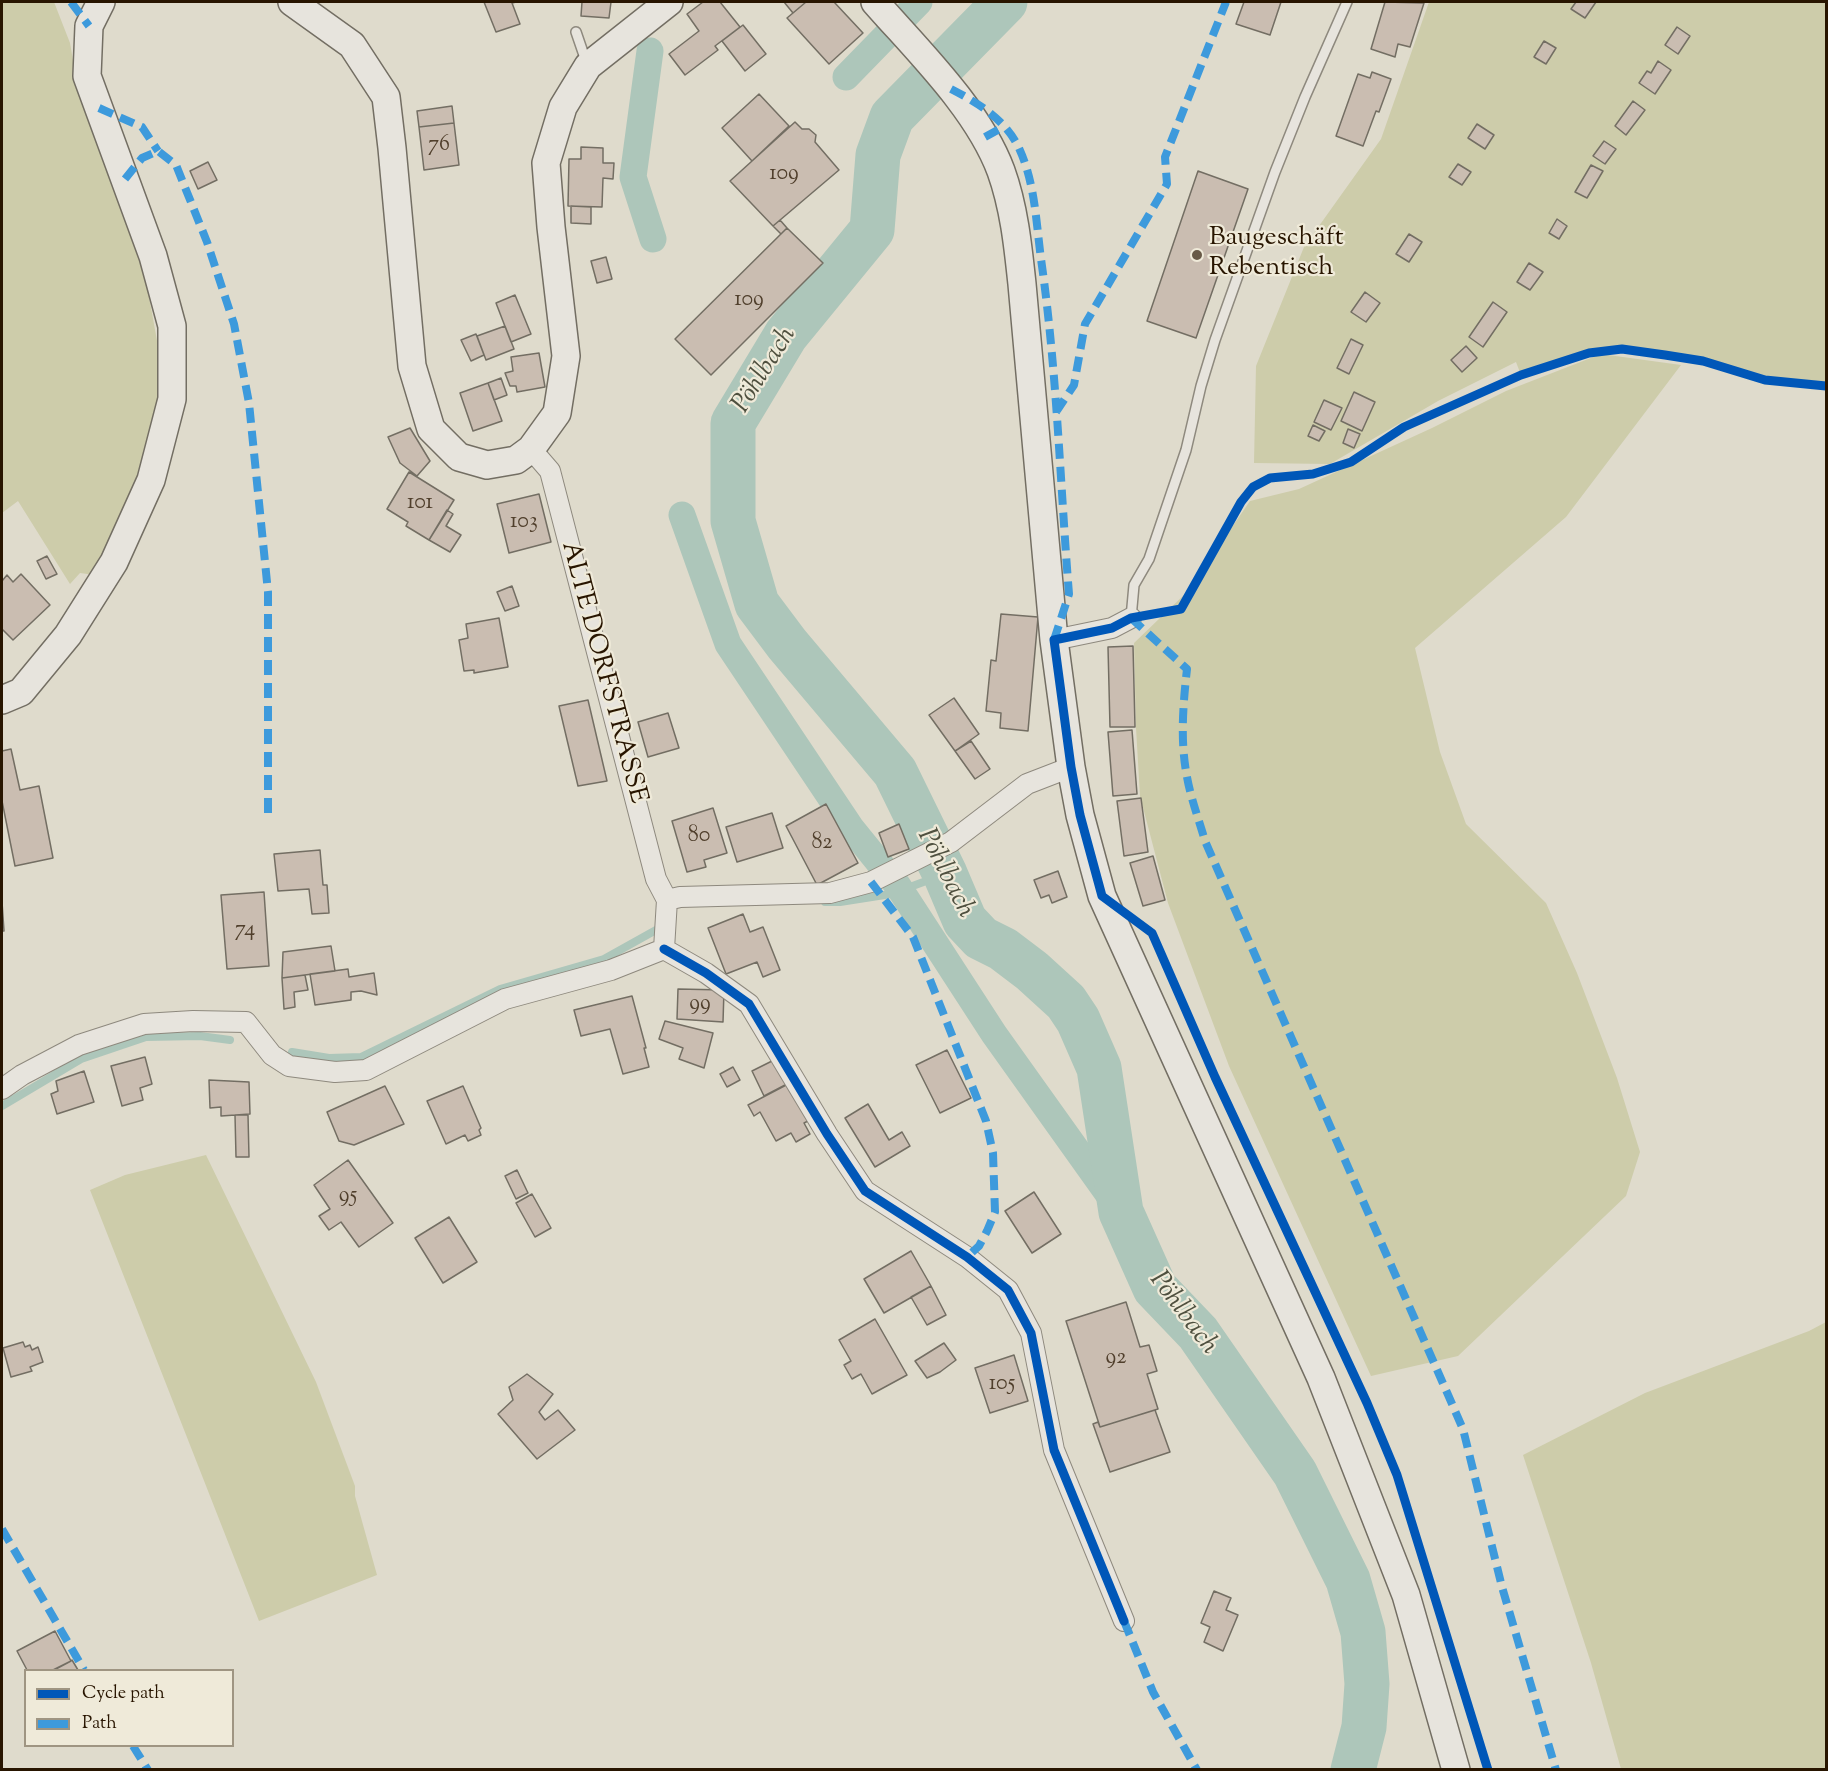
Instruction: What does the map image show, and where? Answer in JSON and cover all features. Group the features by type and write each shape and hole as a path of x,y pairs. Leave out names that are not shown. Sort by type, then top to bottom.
{"main road":[{"path":"2,700 21,692 68,635 114,562 151,480 172,399 172,326 153,256 87,76 89,26 101,2"},
{"path":"292,2 352,45 386,97 393,148 412,366 431,429 459,457 487,465 516,460 531,449 557,413 566,356 546,164 563,107 588,66 669,2"},
{"path":"876,2 951,89 986,137 1001,171 1015,227 1022,284 1054,640 1071,767 1080,815 1102,896 1321,1378 1406,1595 1456,1770"}],"street":[{"name":"ALTE DORFSTRASSE","path":"531,449 550,471 656,879 667,900 664,949"},
{"path":"1054,640 1112,628 1131,618"},
{"path":"667,900 680,897 830,893 877,879 951,842 1027,784 1071,767"},
{"path":"2,1089 22,1075 79,1045 144,1024 193,1021 246,1022 272,1055 289,1066 335,1072 366,1070 505,999 611,970 664,949 706,974 749,1004 827,1134 866,1191 967,1257 1008,1290 1031,1332 1054,1450 1124,1621"}],"lane":[{"path":"1131,618 1134,585 1149,559 1183,461 1201,386 1219,329 1275,172 1309,87 1347,2"},
{"path":"576,32 588,66"}],"green space":[{"path":"2,2 54,2 70,43 77,84 141,253 158,346 160,383 152,433 137,484 95,575 80,573 70,584 18,501 2,513"},
{"path":"1429,2 1826,2 1826,386 1765,380 1703,361 1622,349 1589,353 1521,375 1516,362 1438,401 1330,464 1254,463 1256,366 1304,247 1381,139"},
{"path":"1601,354 1681,365 1566,517 1415,648 1440,752 1466,824 1546,903 1577,973 1617,1078 1640,1152 1626,1196 1458,1356 1371,1376 1229,1066 1168,903 1140,796 1134,643 1187,592 1250,501 1299,489 1506,391"},
{"path":"206,1155 316,1382 355,1486 355,1496 377,1575 259,1621 90,1190 125,1175"},
{"path":"1826,1322 1826,1769 1621,1769 1591,1663 1523,1455 1645,1393 1809,1331"}],"building":[{"path":"484,2 516,2 512,3 520,24 496,32"},
{"path":"582,2 611,2 609,18 581,16"},
{"path":"703,2 720,2 740,27 715,46 718,50 685,75 669,54 699,31 687,14"},
{"path":"784,2 806,2 793,13"},
{"path":"806,2 834,2 863,33 829,64 787,18"},
{"path":"1244,2 1281,2 1270,35 1236,24"},
{"path":"1385,2 1424,3 1410,47 1398,44 1395,57 1371,49"},
{"path":"1576,2 1596,2 1585,18 1571,9"},
{"path":"743,25 766,54 745,71 722,41"},
{"path":"1677,27 1690,36 1678,54 1665,45"},
{"path":"1544,41 1556,48 1546,64 1534,57"},
{"path":"1658,61 1671,70 1655,94 1639,83 1647,71 1651,73"},
{"path":"1372,72 1391,79 1363,146 1336,136 1358,74 1370,78"},
{"path":"759,94 789,126 752,161 722,128"},
{"path":"1633,101 1645,110 1626,135 1615,126"},
{"path":"452,106 454,123 419,127 417,111"},
{"path":"795,122 802,129 809,129 816,135 815,142 839,170 773,226 730,181"},
{"path":"454,123 459,165 424,170 419,127"},
{"path":"1477,124 1494,135 1485,149 1468,138"},
{"path":"1604,141 1616,149 1605,164 1593,156"},
{"path":"581,147 603,148 603,163 614,163 613,179 603,178 602,207 568,206 569,159 581,159"},
{"path":"208,162 217,180 198,189 190,171"},
{"path":"1458,164 1471,172 1462,185 1449,177"},
{"path":"1591,165 1603,171 1587,198 1575,192"},
{"name":"Baugeschäft Rebentisch","path":"1198,171 1248,189 1196,338 1147,321"},
{"path":"571,206 591,207 591,224 571,223"},
{"path":"1557,219 1567,226 1559,239 1549,233"},
{"path":"780,220 787,228 781,234 773,226"},
{"path":"787,228 823,263 711,375 675,339"},
{"path":"1409,234 1422,242 1409,262 1396,254"},
{"path":"606,257 612,279 597,283 591,261"},
{"path":"1529,263 1543,272 1530,290 1517,282"},
{"path":"1365,292 1380,303 1366,322 1351,312"},
{"path":"515,295 531,334 511,342 496,303"},
{"path":"1493,302 1507,312 1483,347 1469,337"},
{"path":"505,326 514,349 486,360 477,336"},
{"path":"476,334 484,355 471,361 461,340"},
{"path":"1351,339 1363,345 1349,374 1337,368"},
{"path":"1466,346 1477,358 1462,372 1451,360"},
{"path":"539,353 545,387 517,392 516,386 510,386 505,373 513,371 511,357"},
{"path":"501,378 507,395 494,400 488,383"},
{"path":"488,383 502,421 473,431 460,393"},
{"path":"1354,392 1375,402 1362,431 1341,421"},
{"path":"1324,400 1342,408 1331,430 1314,422"},
{"path":"1313,425 1325,431 1319,441 1308,436"},
{"path":"410,428 430,461 417,476 400,463 388,437"},
{"path":"1348,429 1360,434 1354,448 1343,443"},
{"path":"409,472 454,500 429,540 406,526 408,522 387,509"},
{"path":"539,494 551,542 509,553 497,504"},
{"path":"447,510 453,514 446,526 461,535 450,552 429,540"},
{"path":"47,556 57,574 46,579 37,561"},
{"path":"21,574 50,605 13,640 2,629 2,581 7,575 13,582"},
{"path":"512,586 519,606 505,611 497,592"},
{"path":"1001,614 1038,617 1028,731 1000,728 1001,713 986,711 991,660 996,661"},
{"path":"499,618 508,667 474,673 474,670 464,671 459,640 468,638 466,624"},
{"path":"1133,646 1135,727 1110,727 1108,647"},
{"path":"954,698 979,734 955,751 929,715"},
{"path":"588,700 607,781 578,786 559,706"},
{"path":"668,713 679,748 648,757 638,722"},
{"path":"1132,730 1137,794 1113,796 1108,732"},
{"path":"971,741 990,769 975,779 955,751"},
{"path":"11,749 20,790 39,786 53,858 15,866 2,801 2,751"},
{"path":"1141,798 1148,852 1124,856 1117,801"},
{"path":"826,804 858,863 817,885 786,826"},
{"path":"713,808 727,853 704,860 706,867 687,872 672,821"},
{"path":"772,813 783,848 737,862 726,827"},
{"path":"899,824 909,849 888,857 879,833"},
{"path":"320,850 323,885 327,885 329,913 312,914 309,889 278,891 274,854"},
{"path":"1153,856 1165,900 1143,906 1130,863"},
{"path":"1058,871 1067,897 1052,903 1049,895 1041,898 1034,880"},
{"path":"264,892 269,966 227,969 221,895"},
{"path":"2,902 4,931 2,931"},
{"path":"743,914 750,932 763,927 780,970 763,977 757,962 726,974 708,928"},
{"path":"331,946 335,971 282,978 283,952"},
{"path":"348,969 349,977 374,973 377,995 361,991 351,992 351,1000 315,1005 310,974"},
{"path":"305,975 308,990 294,992 295,1007 284,1009 282,978"},
{"path":"678,989 724,990 723,1022 677,1019"},
{"path":"632,996 649,1067 623,1074 610,1029 581,1036 574,1010"},
{"path":"665,1021 713,1033 704,1068 679,1059 683,1048 659,1039"},
{"path":"947,1050 971,1098 940,1113 916,1065"},
{"path":"145,1057 152,1084 140,1088 143,1100 122,1106 111,1066"},
{"path":"774,1060 787,1084 764,1096 752,1071"},
{"path":"733,1067 740,1080 727,1087 720,1074"},
{"path":"84,1071 94,1102 57,1114 51,1094 58,1091 56,1081"},
{"path":"209,1080 249,1082 250,1114 221,1116 221,1107 210,1108"},
{"path":"790,1083 810,1120 804,1123 810,1134 796,1142 791,1133 776,1141 760,1112 754,1116 748,1105"},
{"path":"385,1086 404,1124 354,1145 339,1141 327,1112"},
{"path":"463,1086 481,1128 479,1130 481,1135 468,1141 465,1135 446,1144 427,1101"},
{"path":"868,1104 889,1140 902,1132 910,1146 875,1167 845,1118"},
{"path":"235,1115 248,1115 249,1157 236,1157"},
{"path":"348,1160 393,1223 359,1247 341,1222 329,1230 319,1216 330,1209 314,1185"},
{"path":"517,1170 528,1193 516,1199 505,1176"},
{"path":"1034,1192 1061,1234 1032,1253 1005,1211"},
{"path":"532,1194 551,1228 535,1237 516,1203"},
{"path":"449,1217 477,1262 443,1283 415,1238"},
{"path":"911,1251 931,1286 884,1313 864,1279"},
{"path":"931,1286 946,1315 927,1325 911,1297"},
{"path":"1126,1302 1140,1347 1149,1345 1157,1371 1147,1374 1158,1409 1100,1427 1066,1321"},
{"path":"875,1319 907,1375 872,1394 861,1374 852,1379 844,1365 851,1361 839,1340"},
{"path":"23,1342 25,1347 30,1345 32,1350 38,1347 43,1362 30,1367 32,1371 11,1377 3,1348"},
{"path":"944,1343 956,1360 927,1378 915,1361"},
{"path":"1014,1355 1028,1401 990,1413 975,1368"},
{"path":"527,1374 553,1394 539,1412 545,1420 558,1410 575,1430 537,1459 498,1414 513,1400 509,1387"},
{"path":"1155,1410 1170,1452 1110,1472 1093,1424 1098,1422 1100,1427"},
{"path":"1214,1591 1231,1598 1226,1610 1238,1615 1223,1651 1204,1642 1210,1627 1201,1623"},
{"path":"55,1631 71,1661 55,1669 26,1669 17,1651"},
{"path":"71,1661 77,1669 56,1669"}],"waterway":[{"path":"846,77 919,2"},
{"name":"Pöhlbach","path":"1005,2 892,117 878,155 872,230 786,335 733,423 733,521 757,604 787,644 895,772 945,874 965,921 981,938 1003,949 1032,971 1066,1002 1078,1020 1099,1068 1121,1212 1155,1288 1198,1333 1295,1473 1348,1580 1363,1632 1367,1684 1364,1727 1353,1770"},
{"path":"650,51 633,177 653,239"},
{"path":"682,515 728,644 851,828 898,886 994,1034 1121,1212"},
{"path":"825,902 840,902 891,894 945,874"},
{"path":"292,1052 329,1058 361,1057 500,989 604,959 656,930"},
{"path":"2,1106 81,1059 146,1037 200,1036 230,1040"}],"marked path":[{"path":"71,2 89,26"},
{"path":"1056,412 1074,385 1085,324 1167,184 1165,157 1226,2"},
{"path":"951,89 981,106 1006,129 1019,148 1032,188 1051,342 1069,594 1054,640"},
{"path":"99,108 142,127 158,151"},
{"path":"985,137 1005,126"},
{"path":"125,179 142,158 158,151 176,165 207,242 234,324 249,403 268,592 268,818"},
{"path":"1131,618 1187,669 1183,750 1187,777 1205,841 1463,1429 1502,1587 1556,1770"},
{"path":"871,882 913,937 986,1121 993,1153 995,1212 979,1246 967,1257"},
{"path":"2,1529 83,1669"},
{"path":"1124,1621 1153,1692 1197,1770"},
{"path":"134,1747 148,1770"}],"cycle path":[{"path":"1488,1770 1397,1475 1367,1403 1215,1077 1152,933 1102,896 1080,815 1071,767 1054,640 1112,628 1131,618 1181,609 1241,502 1253,487 1270,478 1313,474 1351,462 1404,427 1521,375 1589,353 1622,349 1703,361 1765,380 1826,386"},
{"path":"664,949 706,973 749,1004 827,1134 865,1191 967,1257 1008,1290 1031,1333 1054,1450 1124,1621"}],"place":[{"name":"Baugeschäft Rebentisch","path":"1197,255"}]}
